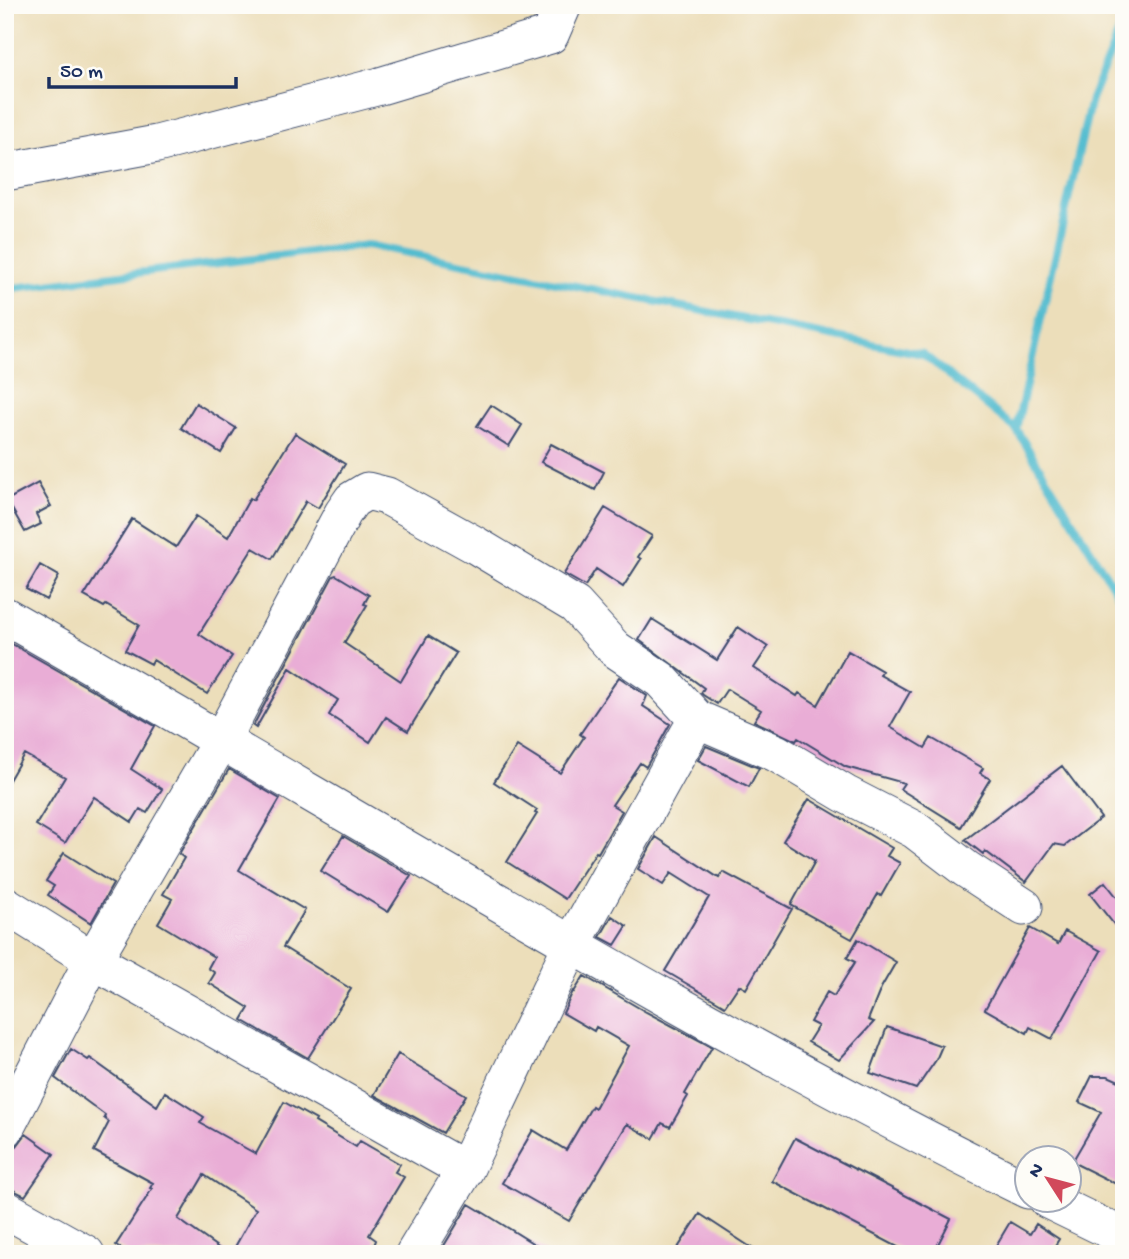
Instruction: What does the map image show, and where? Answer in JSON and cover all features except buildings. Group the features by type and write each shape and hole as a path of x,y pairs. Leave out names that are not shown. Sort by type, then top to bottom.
{"street":[{"path":"5,172 157,144 380,86 550,35 563,5"},
{"path":"5,1129 93,960 222,739 343,513 352,500 367,491 387,496 575,605 615,649 661,680 698,719 776,753 845,794 915,830 966,869 1024,907"},
{"path":"5,615 222,739 571,946 904,1129 1014,1184"},
{"path":"414,1254 465,1170 571,946 698,719"},
{"path":"5,905 93,960 465,1170"},
{"path":"5,1209 86,1254"},
{"path":"1078,1214 1124,1237"}],"waterway":[{"path":"1124,20 1091,99 1016,429 1124,604"},
{"path":"5,289 367,245 923,354 1016,429"}]}
